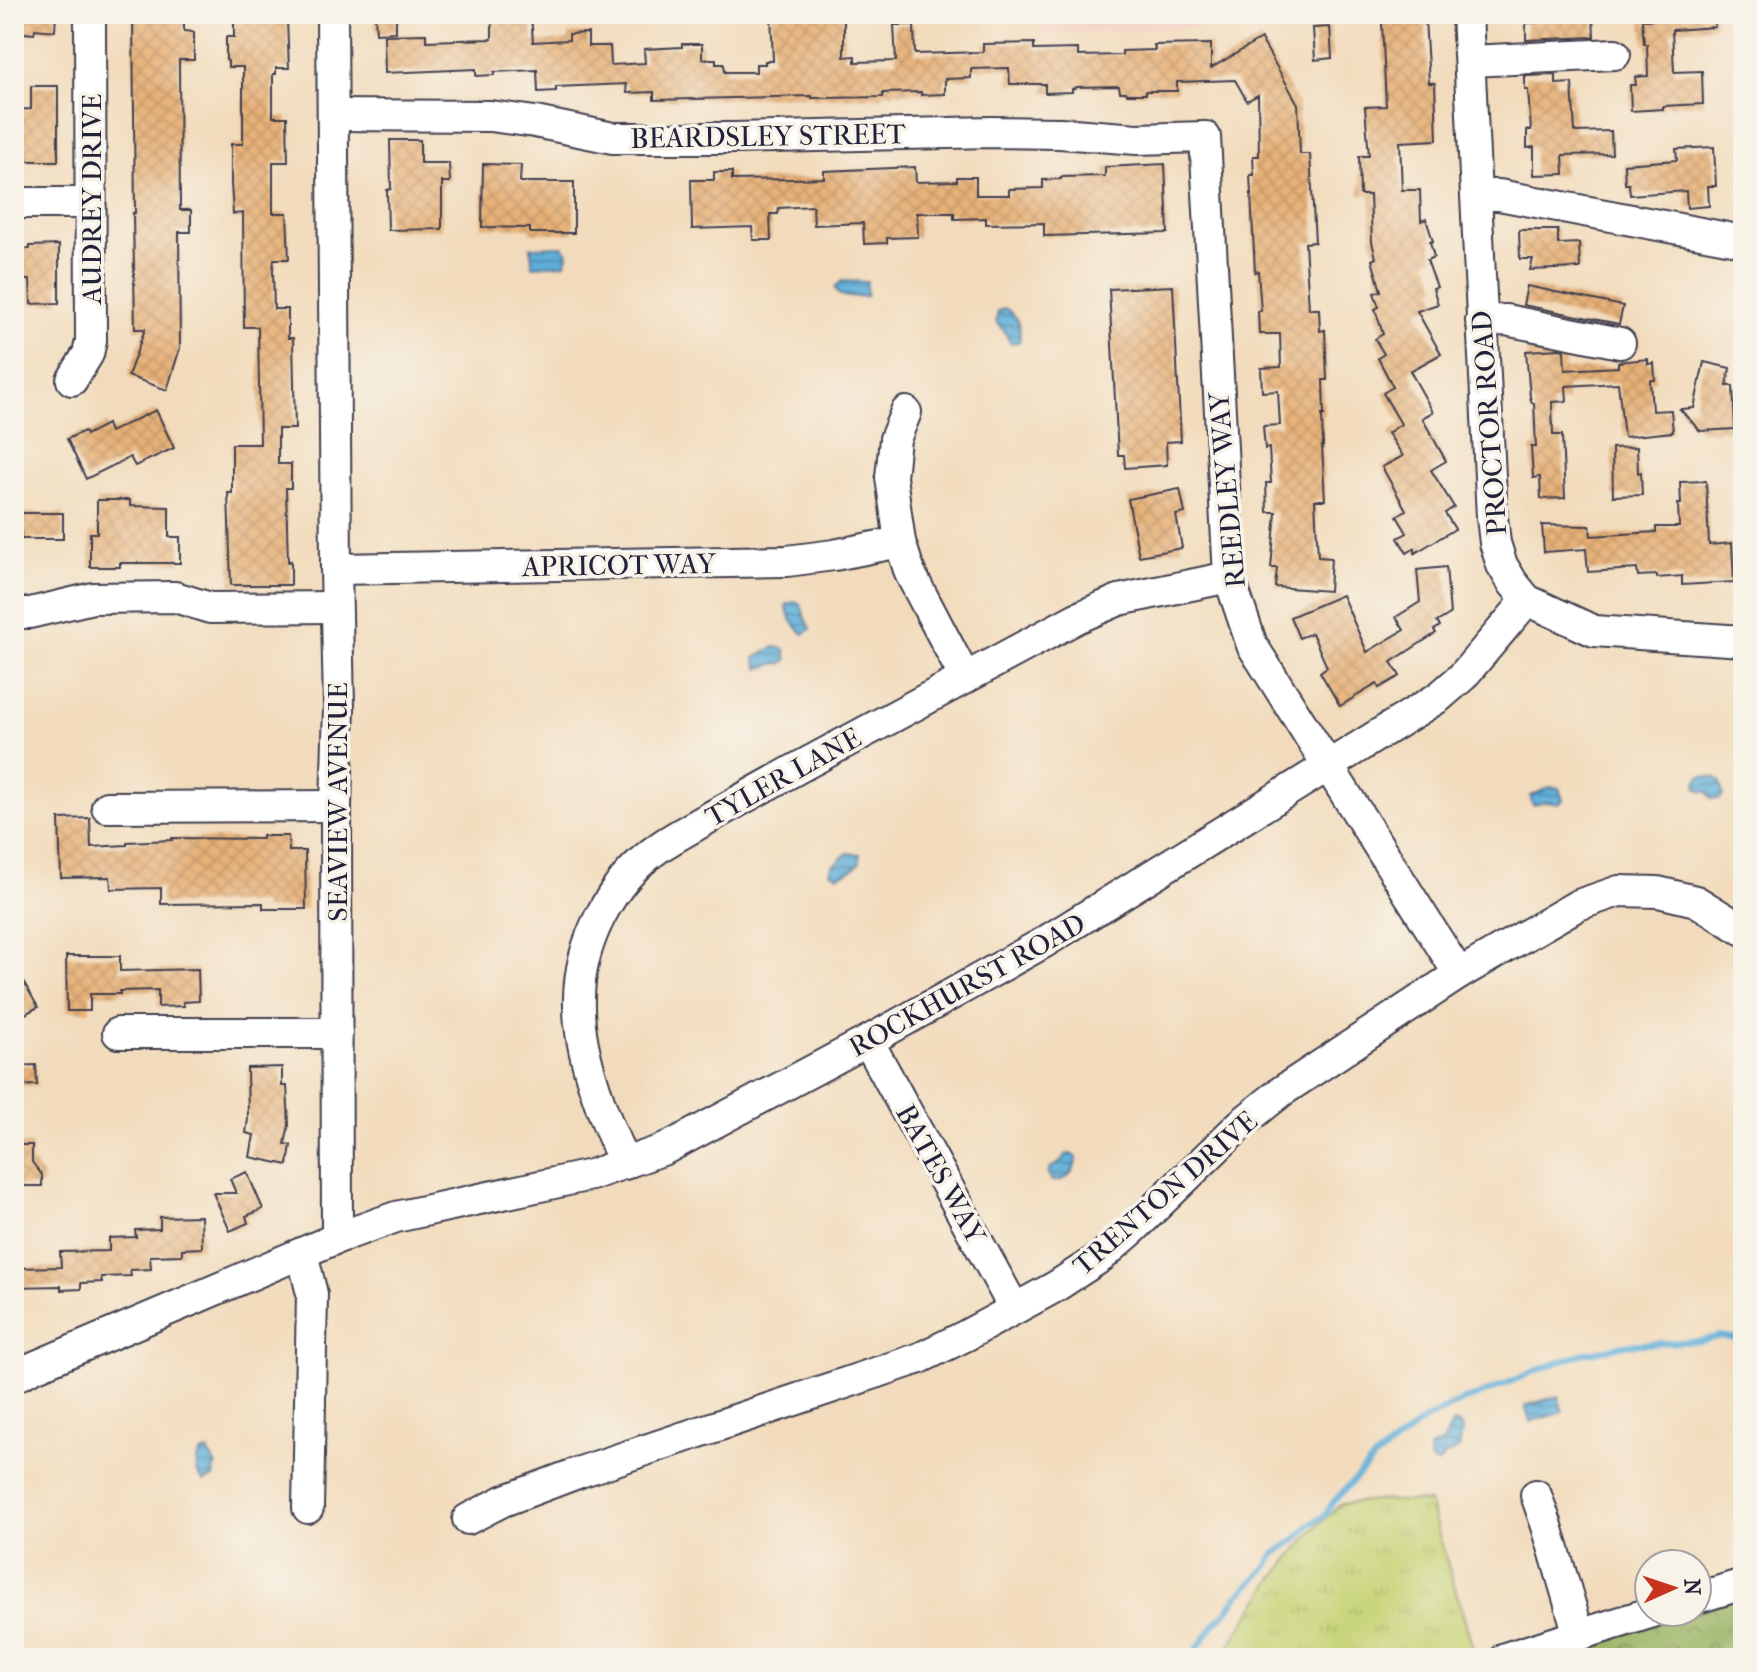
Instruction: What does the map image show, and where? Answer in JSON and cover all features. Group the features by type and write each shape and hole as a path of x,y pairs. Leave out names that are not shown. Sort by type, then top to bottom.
{"street":[{"name":"AUDREY DRIVE","path":"72,380 88,354 91,341 90,14"},
{"name":"SEAVIEW AVENUE","path":"332,14 339,707 336,806 337,1238"},
{"name":"PROCTOR ROAD","path":"1467,14 1495,543 1502,565 1527,600 1594,631 1743,641"},
{"path":"1470,61 1615,54"},
{"name":"BEARDSLEY STREET","path":"333,115 490,116 624,139 991,132 1137,139 1205,137"},
{"name":"REEDLEY WAY","path":"1205,137 1229,577 1252,645 1459,974"},
{"path":"1476,195 1499,195 1743,241"},
{"path":"14,203 89,203"},
{"path":"1481,321 1506,320 1620,343"},
{"path":"906,412 895,439 891,477 900,542 910,573 965,678"},
{"name":"APRICOT WAY","path":"336,569 787,561 900,542"},
{"name":"TYLER LANE","path":"625,1164 583,1047 578,1007 583,967 593,930 611,898 633,870 660,846 735,802 1077,618 1119,600 1229,577"},
{"path":"14,613 30,613 93,598 175,597 210,608 336,607"},
{"name":"ROCKHURST ROAD","path":"337,1238 396,1217 591,1175 625,1164 665,1149 868,1041 1043,943 1450,688 1527,600"},
{"path":"107,807 336,806"},
{"name":"TRENTON DRIVE","path":"468,1519 503,1501 580,1472 920,1358 1055,1287 1101,1257 1241,1124 1282,1091 1459,974 1578,905 1619,891 1658,892 1696,901 1743,930"},
{"path":"118,1033 337,1033"},
{"name":"BATES WAY","path":"868,1041 1014,1308"},
{"path":"14,1377 337,1238"},
{"path":"302,1253 312,1294 308,1508"},
{"path":"1536,1495 1579,1635"},
{"path":"1713,1593 1743,1584"},
{"path":"1505,1658 1633,1618"}],"shaded area":[{"path":"1039,14 1347,14 1292,17 1223,27 1039,33"}],"green space":[{"path":"1375,1500 1429,1502 1476,1658 1221,1658 1273,1579 1312,1531 1341,1504"},
{"path":"1743,1596 1743,1658 1642,1658 1629,1655 1627,1658 1539,1658 1642,1628 1713,1628 1713,1606"}],"water":[{"path":"562,246 568,254 564,264 532,266 531,247"},
{"path":"842,281 867,282 867,296 838,294 835,287"},
{"path":"1005,308 1018,322 1019,342 1010,343 996,322 998,311"},
{"path":"795,601 801,604 811,629 804,634 787,610 786,605"},
{"path":"774,647 785,649 787,660 759,669 755,658"},
{"path":"1701,776 1720,781 1723,795 1720,799 1712,799 1708,792 1696,787"},
{"path":"1550,787 1559,788 1563,800 1559,804 1547,802 1533,805 1530,796"},
{"path":"848,853 860,854 860,862 844,873 837,875 830,872 832,865"},
{"path":"1071,1154 1077,1158 1072,1172 1062,1180 1052,1181 1048,1174 1050,1168 1060,1163 1065,1155"},
{"path":"1558,1396 1563,1412 1530,1422 1525,1406"},
{"path":"1456,1423 1463,1430 1459,1448 1438,1464 1434,1463 1429,1449 1443,1442 1452,1424"},
{"path":"208,1451 216,1466 213,1469 214,1477 204,1481 196,1464 201,1453"}],"building":[{"path":"14,14 56,14 55,31 35,29 34,34 14,32"},
{"path":"133,14 184,14 184,31 194,32 194,60 179,60 180,210 191,210 191,232 179,232 180,348 167,390 128,376 145,329 135,329"},
{"path":"234,14 272,14 272,21 287,21 289,68 276,68 276,74 273,74 273,117 287,117 288,162 273,162 273,213 287,213 289,259 274,259 273,270 274,309 288,309 288,338 293,338 295,429 278,429 278,464 291,464 291,488 286,488 291,585 231,585 228,493 232,493 232,444 260,444 258,327 244,327 243,213 233,214 231,184 231,144 243,144 243,67 228,67 226,60 226,37 234,37"},
{"path":"375,14 396,14 396,32 376,33"},
{"path":"492,14 531,14 533,42 569,40 569,34 588,33 588,46 610,46 611,65 645,63 644,49 702,44 702,59 716,59 716,64 724,64 725,72 756,72 756,64 773,61 771,14 844,14 844,57 855,56 855,62 896,61 894,25 914,25 915,54 983,52 983,44 1034,43 1034,50 1078,49 1078,56 1122,55 1122,51 1155,50 1154,45 1211,44 1211,68 1261,39 1298,104 1300,154 1310,154 1315,242 1305,243 1309,309 1319,309 1320,331 1325,330 1327,380 1323,380 1322,415 1325,500 1315,500 1318,557 1331,558 1329,591 1275,587 1277,568 1271,568 1276,512 1267,512 1266,483 1271,483 1269,448 1265,449 1263,426 1280,425 1278,391 1262,392 1261,368 1281,367 1280,334 1259,334 1258,311 1261,311 1258,271 1255,272 1250,175 1254,175 1253,156 1259,156 1258,95 1247,101 1235,80 1177,82 1177,91 1146,91 1146,94 1120,92 1119,86 1077,87 1072,92 1045,93 1045,84 1010,84 1009,68 971,69 971,78 945,79 945,94 921,95 921,92 883,93 883,97 654,100 654,92 627,93 626,84 556,87 556,91 538,92 537,70 476,76 476,69 385,73 384,35 426,34 426,41 492,39"},
{"path":"1544,14 1593,14 1594,37 1526,40 1526,23 1544,22"},
{"path":"1661,14 1714,14 1715,27 1672,30 1674,72 1702,71 1703,104 1631,111 1630,85 1636,85 1635,77 1648,76 1647,44 1644,44 1642,20 1661,19"},
{"path":"1425,19 1429,83 1435,83 1437,140 1400,142 1402,190 1420,190 1421,221 1426,219 1433,241 1430,242 1434,257 1427,260 1437,287 1433,288 1438,304 1417,311 1441,354 1410,371 1433,412 1422,418 1446,461 1431,470 1454,507 1445,513 1455,529 1415,553 1415,548 1407,553 1398,538 1407,533 1397,516 1406,510 1382,467 1403,456 1388,433 1401,424 1383,393 1393,387 1378,358 1384,354 1375,339 1383,334 1375,309 1379,307 1374,293 1381,291 1372,260 1376,258 1372,242 1370,195 1360,195 1359,156 1369,156 1365,107 1386,106 1382,22"},
{"path":"1330,27 1332,58 1315,60 1313,28"},
{"path":"1556,75 1556,84 1572,83 1575,132 1611,131 1612,154 1563,155 1564,174 1534,175 1534,147 1527,148 1527,130 1531,130 1525,76"},
{"path":"31,86 58,86 58,161 14,161 14,110 31,109"},
{"path":"390,140 420,140 420,163 449,163 450,182 442,182 442,229 388,230"},
{"path":"1714,147 1716,186 1708,186 1709,206 1687,208 1686,191 1630,195 1629,184 1625,184 1624,164 1677,160 1676,149"},
{"path":"483,164 521,165 520,182 574,182 574,233 530,233 530,228 482,227"},
{"path":"1165,164 1168,233 1044,236 1044,223 986,224 986,218 954,219 954,213 917,213 918,237 887,238 887,243 864,244 863,223 814,225 813,206 779,208 778,214 770,214 771,240 753,240 752,227 692,229 691,180 714,180 714,172 732,172 732,180 791,179 824,178 824,171 915,167 916,182 957,181 957,177 976,177 976,195 1009,195 1009,189 1043,188 1043,180 1105,176 1105,167"},
{"path":"1519,230 1558,230 1558,244 1579,243 1580,268 1530,270 1533,259 1520,259"},
{"path":"59,245 59,303 31,304 30,280 14,280 14,249"},
{"path":"1173,286 1181,441 1166,442 1167,465 1125,468 1124,455 1118,455 1109,289"},
{"path":"1527,286 1623,306 1619,324 1523,305"},
{"path":"1564,350 1565,370 1618,367 1618,362 1648,359 1648,364 1654,363 1655,380 1650,380 1652,411 1671,410 1673,432 1624,437 1618,383 1566,386 1567,401 1552,402 1553,435 1562,435 1565,498 1541,499 1540,477 1533,478 1531,447 1536,447 1534,403 1530,397 1526,351"},
{"path":"1704,362 1730,368 1727,386 1733,386 1735,429 1700,431 1680,409 1694,408"},
{"path":"156,410 174,448 135,466 130,457 86,479 67,439 84,431 86,435 107,424 110,432"},
{"path":"1637,447 1642,495 1613,496 1612,448"},
{"path":"1706,481 1709,545 1732,543 1734,582 1682,585 1682,576 1638,576 1637,569 1588,572 1586,549 1544,552 1542,525 1590,526 1591,536 1656,532 1656,527 1679,527 1680,482"},
{"path":"1180,489 1185,513 1176,515 1182,548 1139,556 1128,499"},
{"path":"97,500 130,500 130,506 169,507 169,537 180,537 180,563 120,563 120,567 90,567 90,533 97,533"},
{"path":"21,513 63,513 63,539 21,539"},
{"path":"1446,567 1450,614 1437,622 1440,626 1434,630 1436,633 1391,662 1400,676 1379,688 1377,684 1340,706 1320,672 1327,667 1312,633 1299,638 1290,617 1342,595 1367,652 1404,630 1396,617 1420,602 1417,570"},
{"path":"90,818 91,847 172,838 262,839 262,836 288,836 289,851 305,851 306,909 263,909 263,903 161,904 161,888 111,889 110,877 61,878 59,819"},
{"path":"66,956 120,956 120,971 198,969 199,1001 183,1002 184,1006 158,1007 158,990 120,991 120,994 90,994 90,1011 67,1011"},
{"path":"14,965 38,1007 14,1020"},
{"path":"36,1065 37,1085 14,1086 14,1066"},
{"path":"282,1067 282,1086 287,1086 289,1125 285,1144 291,1145 288,1165 250,1157 254,1135 246,1133 247,1068"},
{"path":"14,1145 32,1145 32,1162 42,1175 42,1186 14,1186"},
{"path":"247,1172 263,1209 246,1216 248,1223 230,1231 213,1193 236,1193 230,1179"},
{"path":"201,1216 202,1248 182,1249 182,1255 150,1256 151,1269 130,1270 131,1276 101,1277 102,1282 81,1283 81,1289 61,1290 61,1286 14,1287 14,1268 61,1267 60,1252 109,1251 109,1238 136,1237 135,1230 160,1229 160,1217"}],"waterway":[{"path":"1190,1658 1216,1622 1276,1553 1324,1516 1333,1502 1375,1458 1426,1419 1464,1400 1584,1353 1624,1345 1700,1341 1721,1336 1743,1340"}]}
